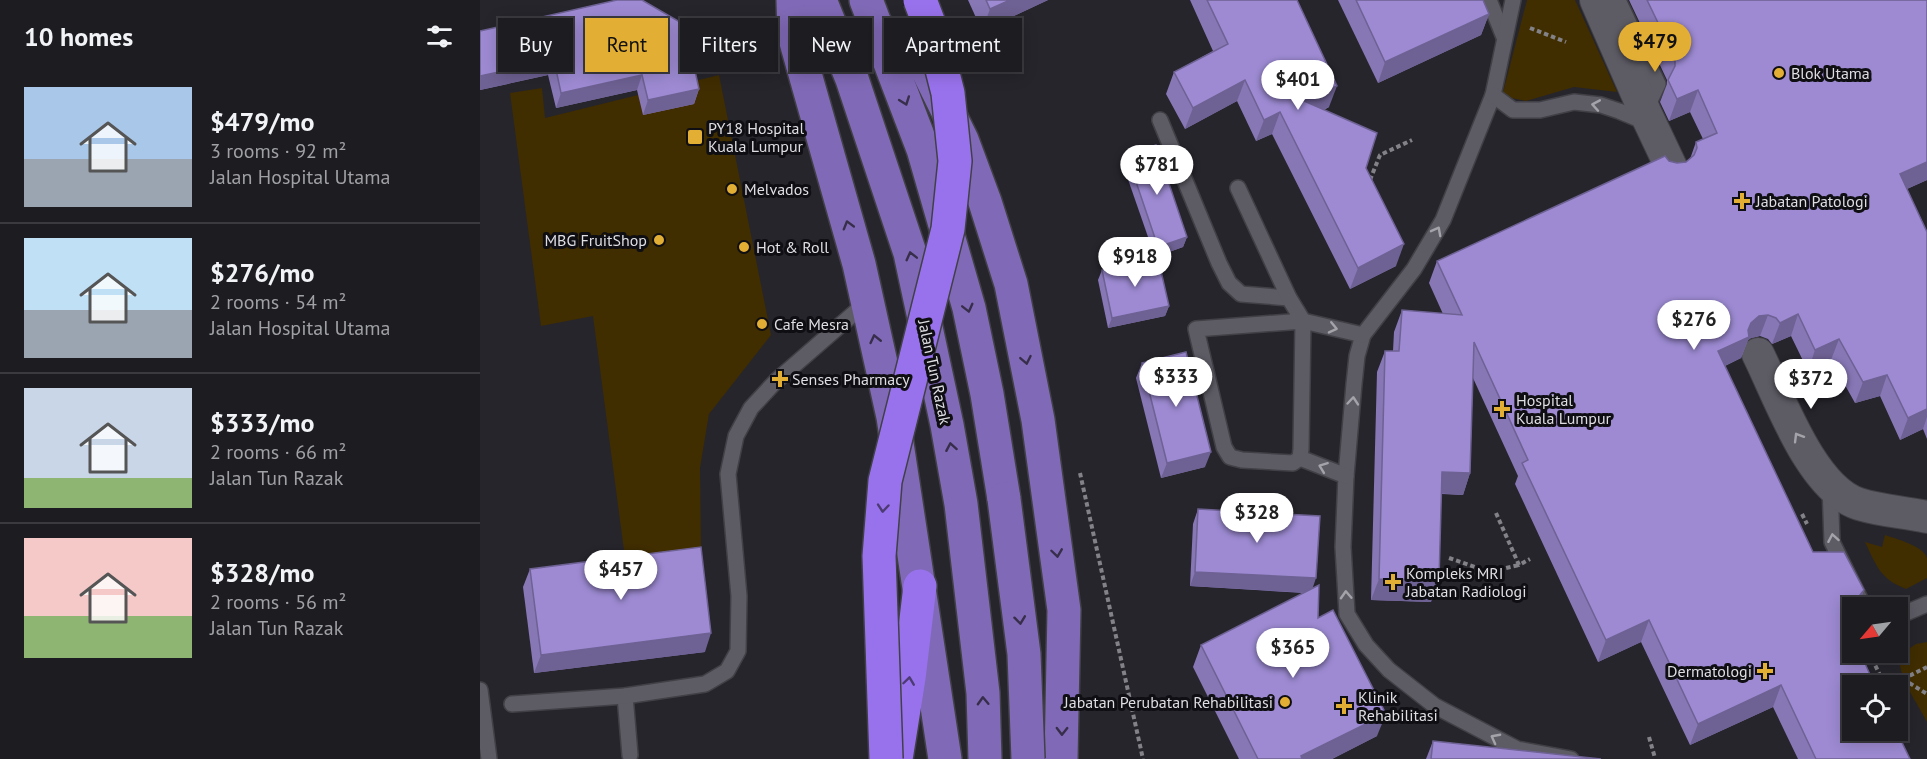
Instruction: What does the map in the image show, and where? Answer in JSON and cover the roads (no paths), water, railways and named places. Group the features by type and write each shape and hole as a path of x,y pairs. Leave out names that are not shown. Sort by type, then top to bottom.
{"highway":[{"path":"886,759 879,556 885,480 948,228 954,160 948,93 933,34 920,0"},
{"path":"896,759 920,586"}],"main road":[{"path":"793,0 794,35 859,264 893,417 945,759"},
{"name":"Jalan Tun Razak","path":"820,0 852,79 910,253 961,504 983,693 985,759"},
{"path":"871,13 923,149 969,308 987,394 1004,499 1024,654 1028,759"},
{"path":"871,13 927,69 962,140 985,202 1011,284 1038,420 1064,610 1061,759"}],"street":[{"path":"1596,0 1671,167"},
{"path":"1758,354 1795,433 1830,485 1857,503 1927,517"}],"lane":[{"path":"1489,0 1504,37"},
{"path":"1514,0 1492,95 1443,220 1414,269 1362,335 1354,384 1346,476 1343,547 1347,614 1366,645 1389,670 1435,706 1517,749 1571,759"},
{"path":"1492,95 1513,110 1540,110 1574,102 1648,118 1658,84 1618,0"},
{"path":"1161,120 1229,283 1241,294 1289,298"},
{"path":"1238,188 1289,298 1303,321 1300,458"},
{"path":"512,704 625,696 705,684 727,671 738,651 739,596 728,474 736,436 751,408 776,381 867,302"},
{"path":"1300,458 1293,463 1242,460 1230,457 1224,447 1196,329 1303,321 1362,335"},
{"path":"1300,458 1346,476"},
{"path":"1830,485 1832,543 1859,597"},
{"path":"1908,612 1927,604"},
{"path":"480,690 489,759"},
{"path":"625,696 630,755"}],"place":[{"name":"Blok Utama","path":"1779,73"},
{"name":"PY18 Hospital Kuala Lumpur","path":"695,137"},
{"name":"Melvados","path":"732,189"},
{"name":"Jabatan Patologi","path":"1742,201"},
{"name":"MBG FruitShop","path":"659,240"},
{"name":"Hot & Roll","path":"744,247"},
{"name":"Cafe Mesra","path":"762,324"},
{"name":"Senses Pharmacy","path":"780,379"},
{"name":"Hospital Kuala Lumpur","path":"1502,409"},
{"name":"Kompleks MRI Jabatan Radiologi","path":"1393,582"},
{"name":"Dermatologi","path":"1765,671"},
{"name":"Jabatan Perubatan Rehabilitasi","path":"1285,702"},
{"name":"Klinik Rehabilitasi","path":"1344,706"}]}
